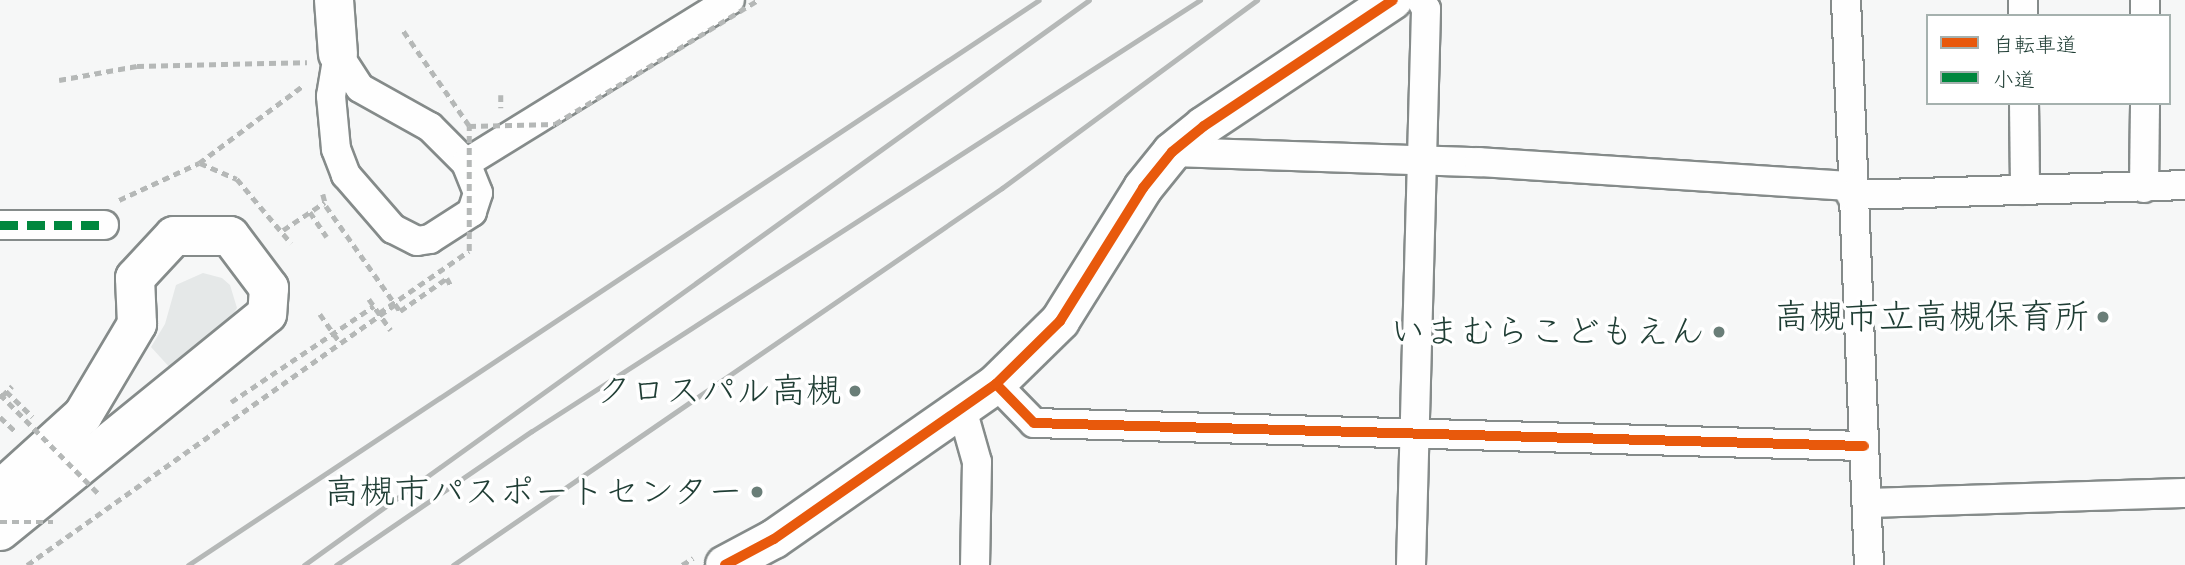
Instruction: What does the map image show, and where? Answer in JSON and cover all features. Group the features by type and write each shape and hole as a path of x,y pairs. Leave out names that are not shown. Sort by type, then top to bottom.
{"street":[{"path":"323,58 360,88 430,127 466,163 478,193 472,212 430,239 417,241 393,229 346,175 336,149 331,96 323,58 334,0"},
{"path":"466,163 730,0"},
{"path":"737,563 996,384 1060,321 1143,188 1172,152 1204,126 1393,0"},
{"path":"1411,565 1426,9 1421,0"},
{"path":"1846,0 1851,190 1870,565"},
{"path":"2024,105 2025,190"},
{"path":"2144,105 2144,188"},
{"path":"1172,152 1422,162 1851,190 2025,190 2185,185"},
{"path":"0,225 104,225"},
{"path":"0,490 83,415 137,324 135,278 174,236 230,236 269,288 267,314 0,531"},
{"path":"996,384 1034,423 1864,446"},
{"path":"962,409 977,462 975,565"},
{"path":"1867,503 2185,493"}],"path":[{"path":"469,126 555,124 758,0"},
{"path":"379,313 469,251 469,126 403,31"},
{"path":"59,80 137,66 323,58"},
{"path":"104,225 114,203 199,163 310,80"},
{"path":"199,163 237,179 283,230 291,243"},
{"path":"283,230 325,204 400,311 447,278 452,288"},
{"path":"310,212 327,237"},
{"path":"369,299 391,330"},
{"path":"27,565 396,303"},
{"path":"231,402 374,306"},
{"path":"320,314 340,343"},
{"path":"3,394 12,386"},
{"path":"3,394 33,418"},
{"path":"3,394 98,493"},
{"path":"2,419 18,434"},
{"path":"0,522 53,522"}],"shaded area":[{"path":"203,273 222,278 230,285 237,308 226,325 172,370 151,347 165,324 176,285"}],"railway":[{"path":"188,565 1039,0"},
{"path":"304,565 1089,0"},
{"path":"336,565 532,431 1200,0"},
{"path":"453,565 1002,188 1257,0"}],"marked path":[{"path":"0,225 104,225"}],"cycle path":[{"path":"725,565 774,539 996,384 1060,321 1143,188 1172,152 1204,126 1393,0"},
{"path":"996,384 1034,423 1864,446"}],"place":[{"name":"高槻市立高槻保育所","path":"2103,317"},
{"name":"いまむらこどもえん","path":"1719,332"},
{"name":"クロスパル高槻","path":"855,391"},
{"name":"高槻市パスポートセンター","path":"757,492"}]}
